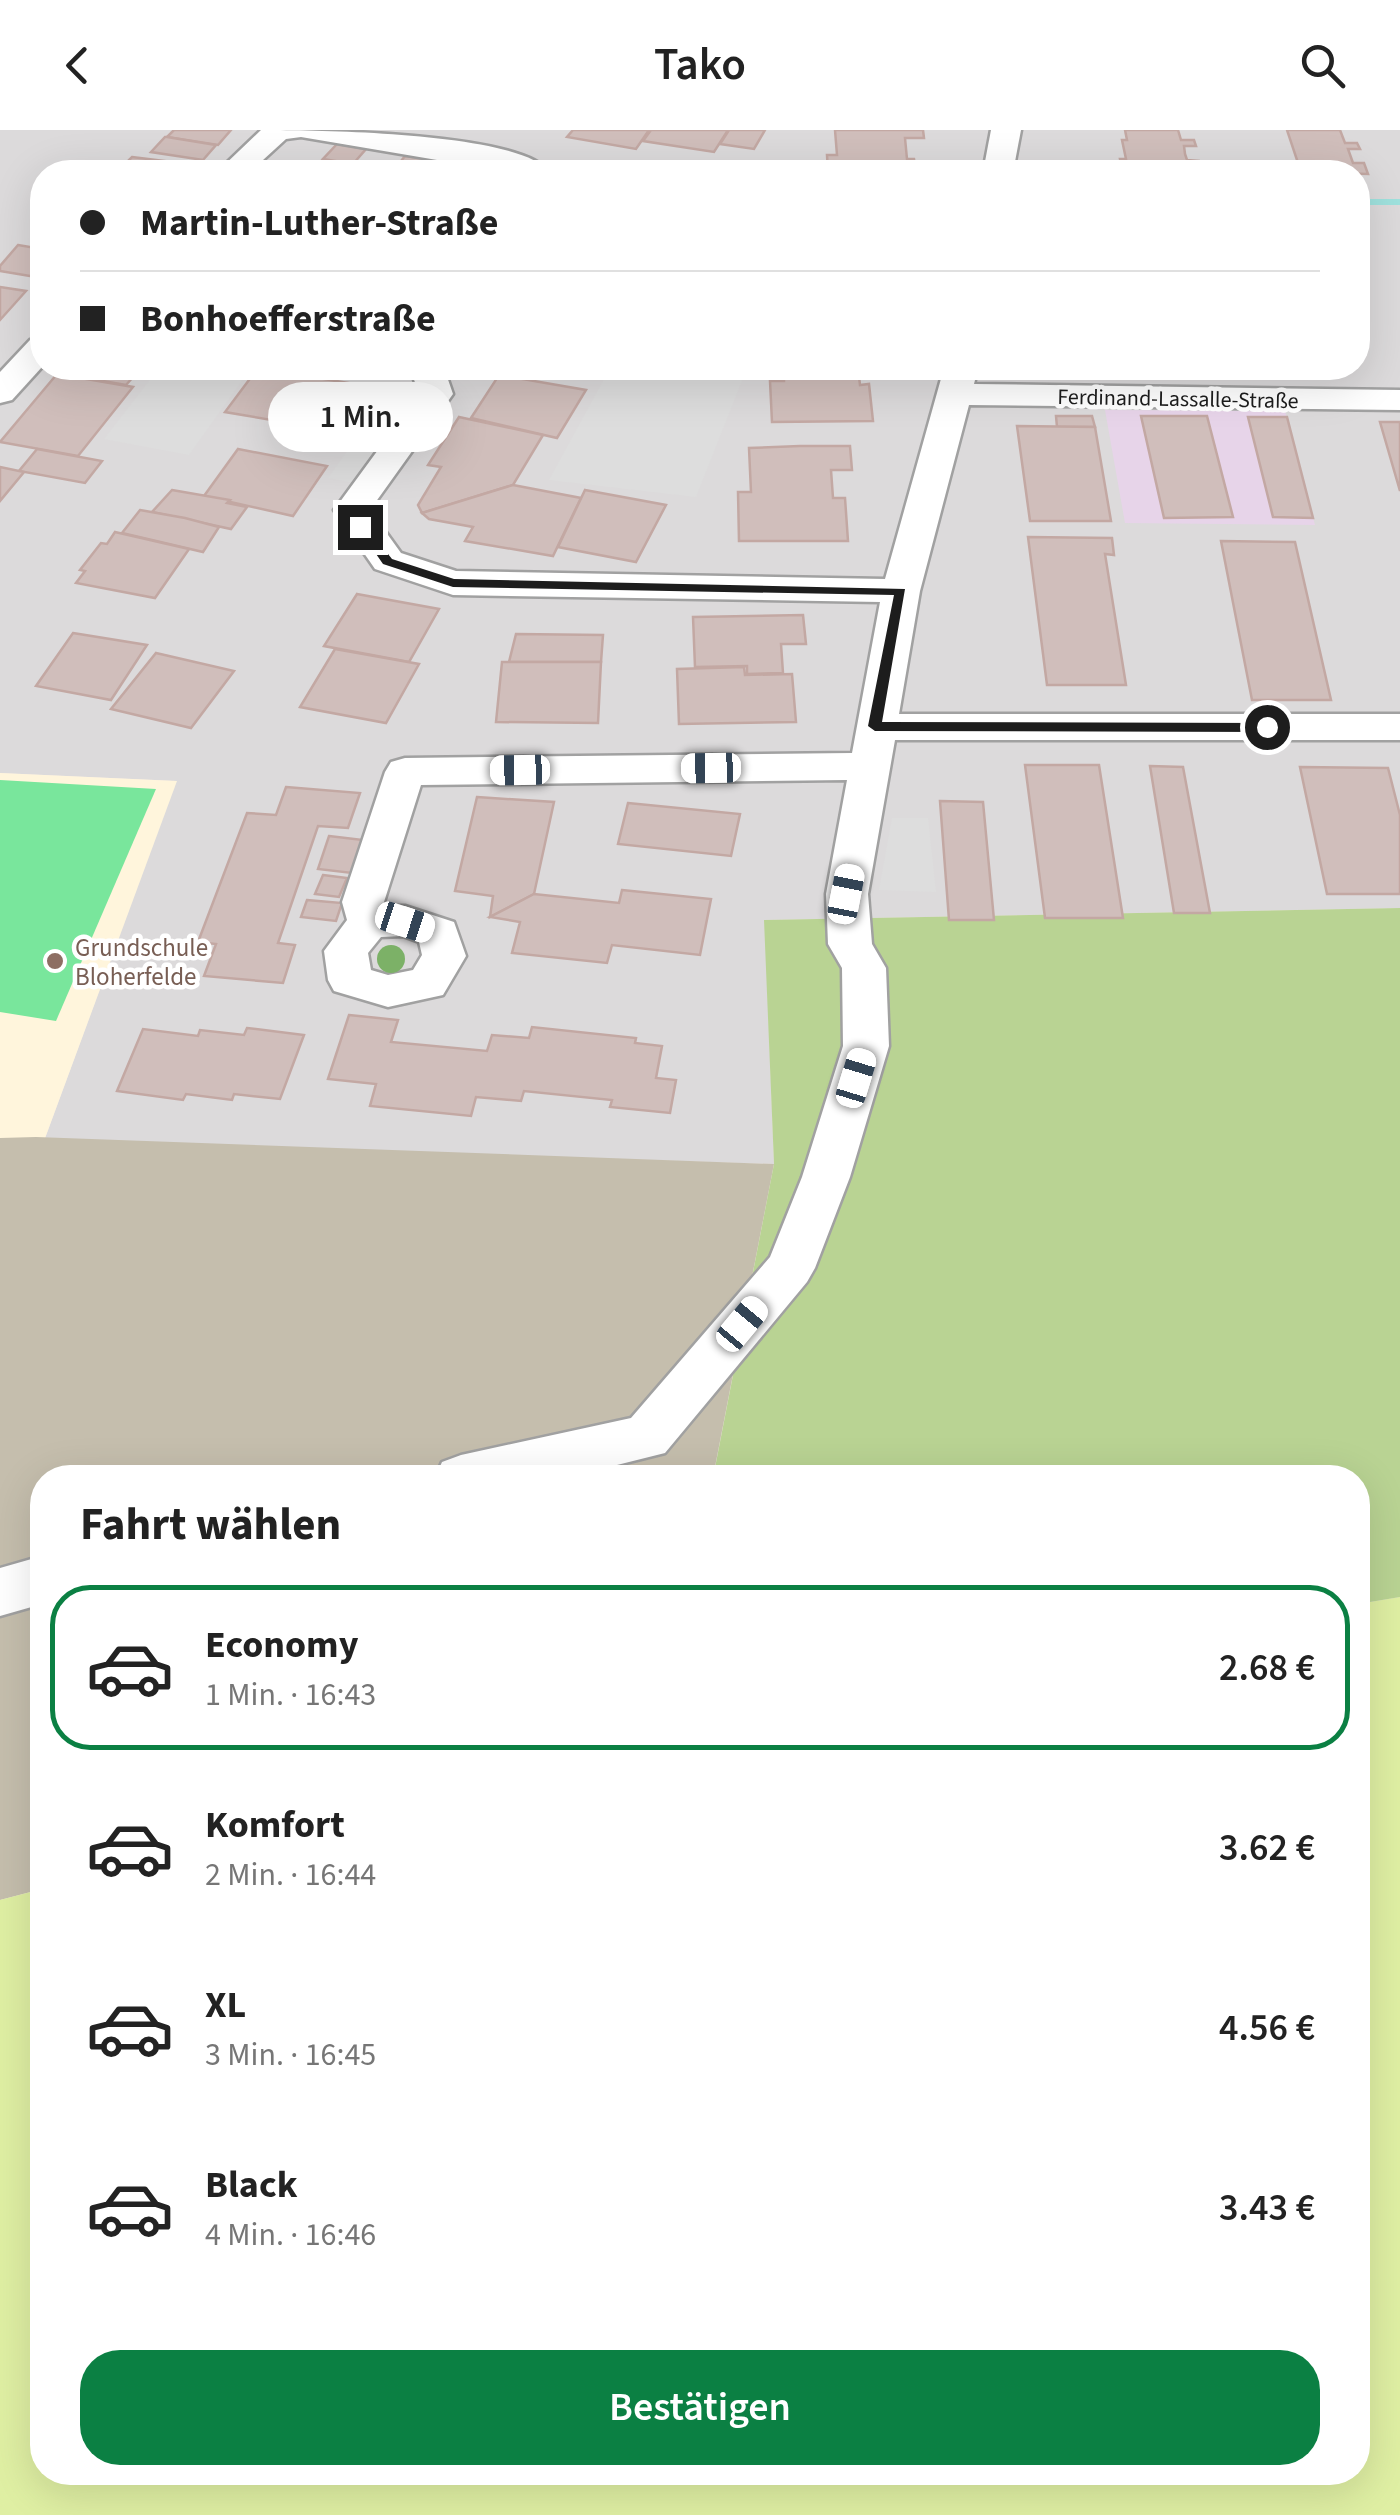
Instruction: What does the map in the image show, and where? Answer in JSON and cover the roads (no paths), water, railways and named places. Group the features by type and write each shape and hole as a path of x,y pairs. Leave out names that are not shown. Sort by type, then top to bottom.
{"street":[{"path":"245,160 278,131 292,130"},
{"path":"310,130 501,159 526,130"},
{"path":"1000,160 1006,130"},
{"path":"0,393 30,360"},
{"path":"431,380 436,394 352,510 388,561 453,583 901,591"},
{"path":"520,1465 647,1437 790,1268 826,1177 866,1046 864,968 850,944 846,894 901,591 958,381"},
{"name":"Ferdinand-Lassalle-Straße","path":"958,381 1400,400"},
{"path":"369,922 363,902 405,772 873,746 1400,728"},
{"path":"0,1592 30,1583"}],"waterway":[{"path":"1370,202 1400,202"}],"place":[{"name":"Grundschule Bloherfelde","path":"55,961"}]}
